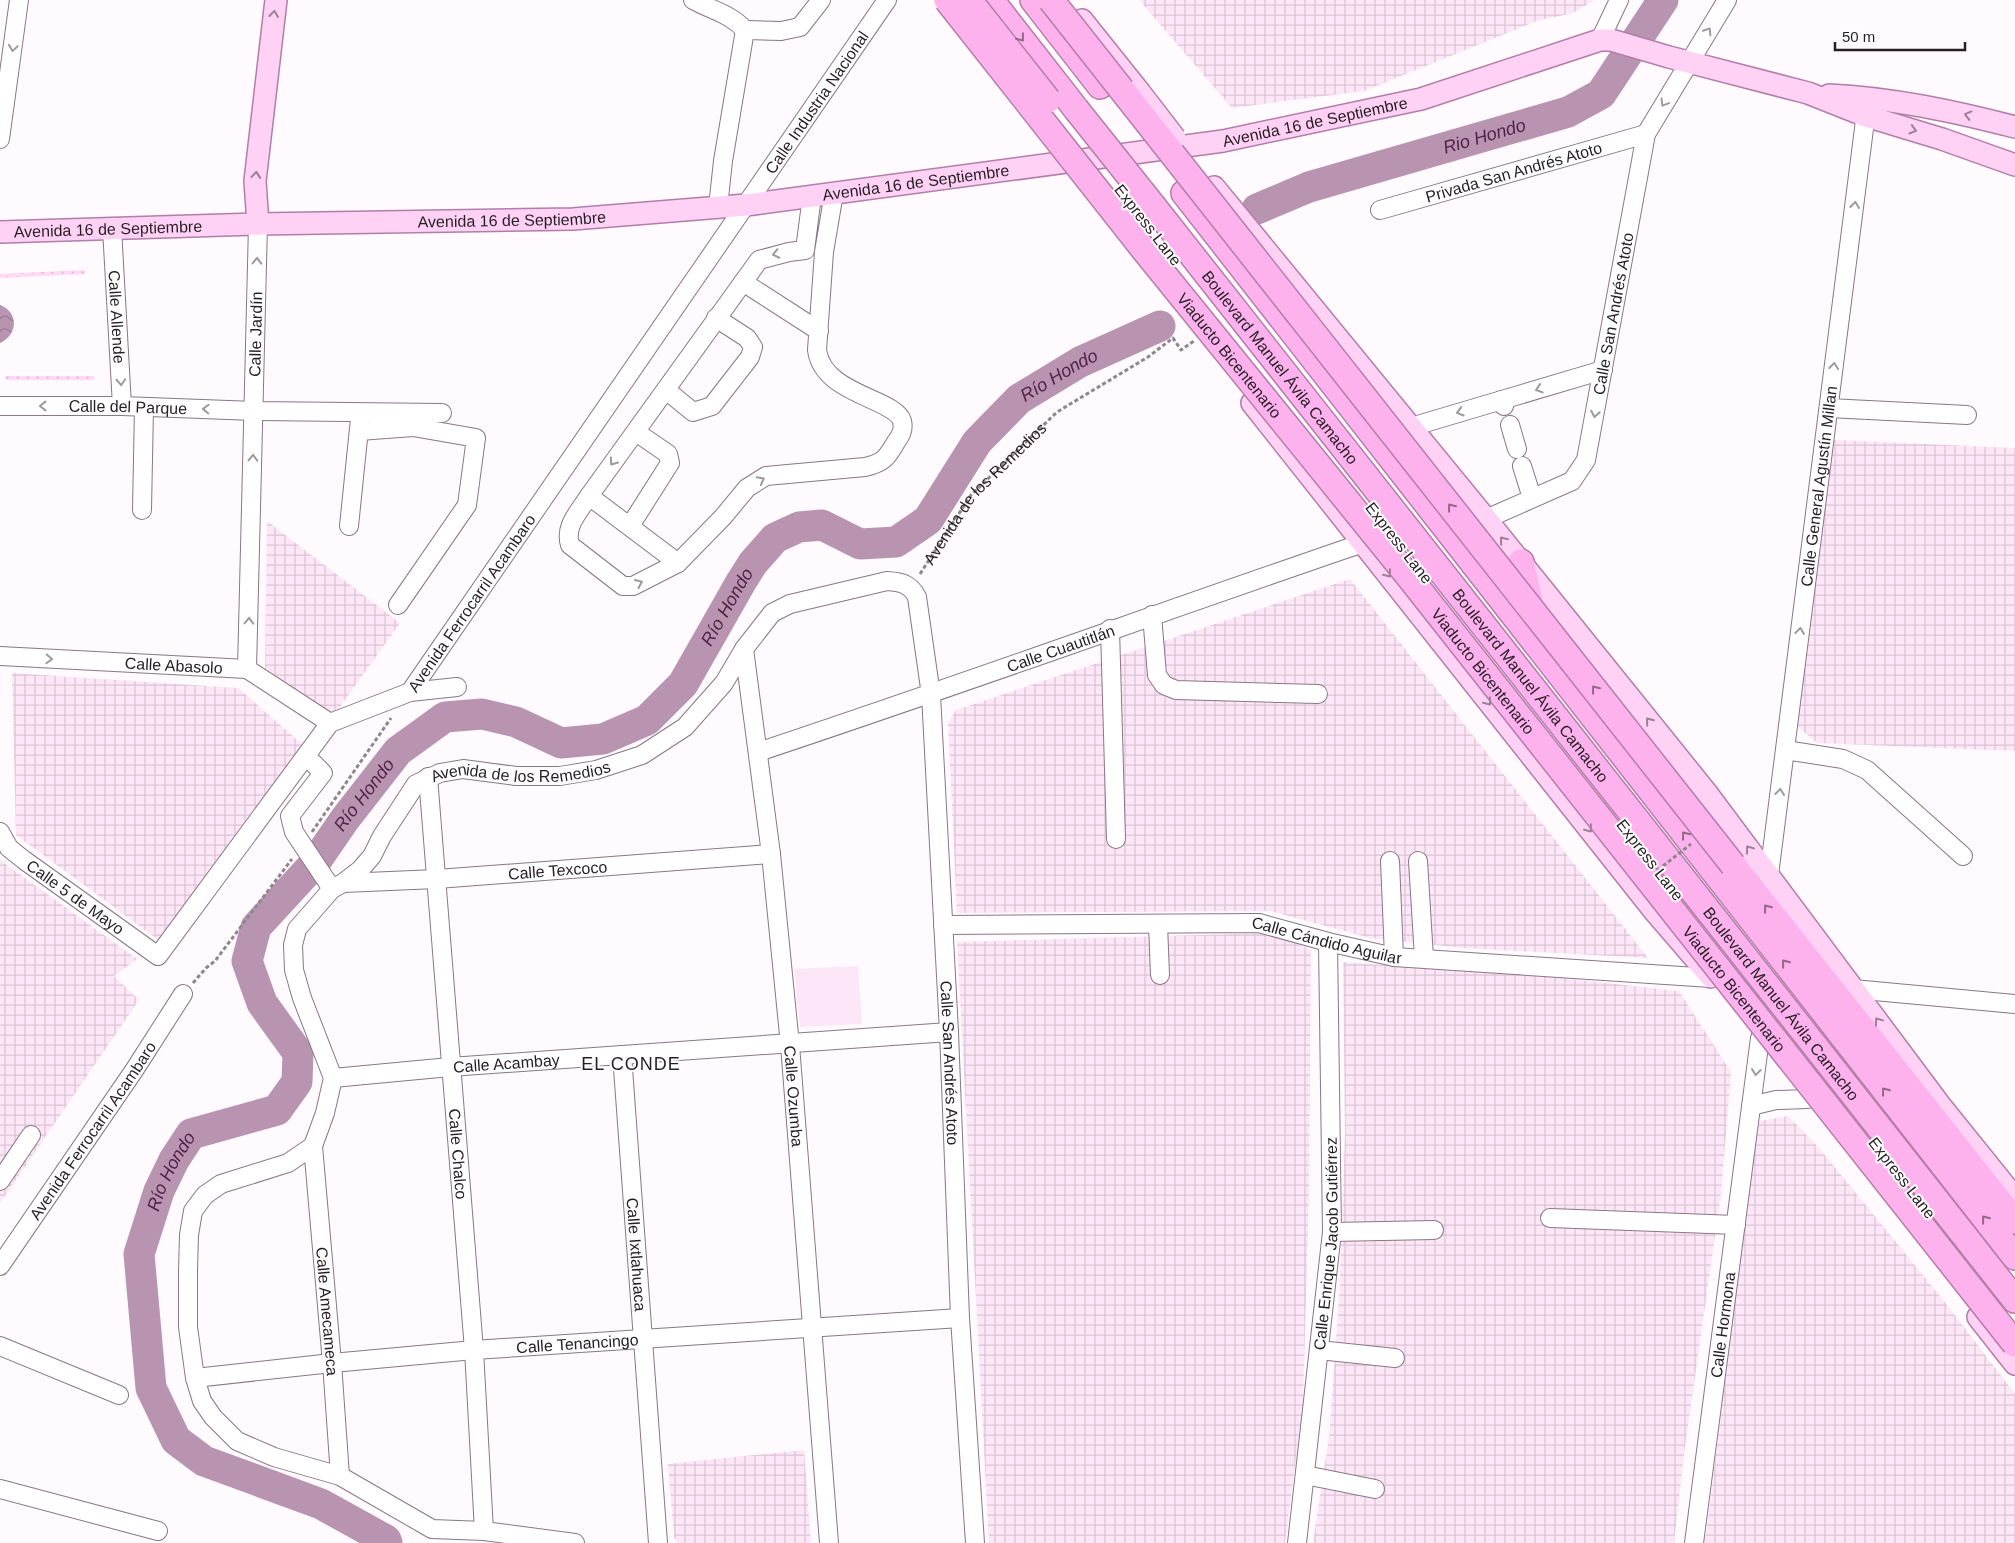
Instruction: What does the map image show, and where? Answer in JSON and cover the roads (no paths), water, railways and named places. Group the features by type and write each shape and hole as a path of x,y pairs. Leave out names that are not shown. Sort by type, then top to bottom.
{"highway":[{"name":"Express Lane","path":"969,0 2015,1321"},
{"name":"Boulevard Manuel Ávila Camacho","path":"991,0 2015,1300"},
{"name":"Boulevard Manuel Ávila Camacho","path":"1033,0 2015,1257"},
{"path":"1051,0 2015,1221"},
{"name":"Viaducto Bicentenario","path":"948,9 1415,585 2015,1344"},
{"path":"1208,347 1316,413"},
{"path":"1521,562 1542,653"},
{"path":"1759,977 1801,1090"}],"main road":[{"name":"Calle Jardín","path":"258,224 255,181 276,0"},
{"path":"934,0 948,9 1041,136 1655,912 1760,1038 2015,1364"},
{"path":"1066,0 1195,164 1521,562 1706,792 1940,1105 2015,1198"},
{"name":"Avenida 16 de Septiembre","path":"0,232 258,224 573,219 746,205 1223,141 1421,99 1605,40"},
{"path":"1605,40 1808,94 1867,106 1953,111 2015,127"},
{"path":"1867,106 1942,139 2015,165"}],"street":[{"path":"0,139 19,0"},
{"path":"693,0 707,8 729,16 745,30 781,32 800,27 821,0"},
{"name":"Calle Industria Nacional","path":"746,205 887,0"},
{"path":"1605,40 1620,0"},
{"name":"Calle San Andrés Atoto","path":"1486,519 1572,481 1586,460 1646,134 1679,59 1727,0"},
{"path":"718,207 723,162 745,30"},
{"name":"Calle General Agustín Millan","path":"1769,875 1867,106"},
{"name":"Privada San Andrés Atoto","path":"1380,210 1646,134"},
{"path":"824,252 805,250 759,260 589,496 569,527 568,537 570,545 623,586 633,586 678,562 723,516 747,488 766,476 865,468 887,458 903,431 902,419 895,412 847,388 833,378 821,365 817,350 824,252 834,193"},
{"path":"805,250 812,196"},
{"name":"Avenida Ferrocarril Acambaro","path":"330,723 410,692 746,205"},
{"name":"Calle Jardín","path":"247,670 255,411 258,224"},
{"name":"Calle Allende","path":"112,228 122,406"},
{"path":"743,282 819,331"},
{"path":"666,390 693,412 702,411 712,406 750,357 753,347 747,338 716,318"},
{"path":"1411,427 1503,403 1603,370"},
{"name":"Calle del Parque","path":"0,406 122,406 255,411 442,413"},
{"path":"142,510 144,407"},
{"path":"1829,408 1967,415"},
{"path":"349,526 361,411"},
{"path":"1510,425 1517,449"},
{"path":"359,431 413,427 476,438 467,505 398,605"},
{"path":"630,526 670,463 668,454 636,432"},
{"path":"1522,466 1532,498"},
{"path":"589,496 678,562"},
{"name":"Calle Cuautitlán","path":"758,752 930,695 1110,629 1363,543"},
{"name":"Avenida de los Remedios","path":"333,1078 302,998 294,970 293,945 297,929 334,884 360,870 372,856 382,836 416,784 428,777 463,769 516,776 560,776 596,770 642,755 685,727 724,684 744,650 772,613 790,604 887,581 902,582 912,587"},
{"name":"Calle San Andrés Atoto","path":"912,587 917,597 930,695 949,1032 960,1318 974,1543"},
{"path":"1152,615 1157,675 1164,685 1176,690 1318,694"},
{"path":"1110,629 1116,839"},
{"name":"Calle Ozumba","path":"744,650 771,854 790,1045 830,1543"},
{"name":"Calle Abasolo","path":"0,656 247,670 330,723"},
{"path":"410,692 457,687"},
{"path":"330,723 306,756 323,773 290,816 294,832 307,853 334,884"},
{"path":"1785,750 1842,759 1867,770 1962,856"},
{"name":"Calle 5 de Mayo","path":"0,832 9,848 24,860 158,956 306,756"},
{"name":"Calle Chalco","path":"428,777 474,1350 484,1531"},
{"name":"Calle Texcoco","path":"334,884 437,879 771,854"},
{"path":"1390,861 1394,957"},
{"path":"1418,861 1424,958"},
{"name":"Calle Cándido Aguilar","path":"943,925 1259,923 1328,942 1394,957 1711,978"},
{"path":"1158,924 1160,975"},
{"name":"Calle Enrique Jacob Gutiérrez","path":"1297,1543 1332,1232 1328,942"},
{"path":"1854,989 2015,1004"},
{"name":"Avenida Ferrocarril Acambaro","path":"0,1266 135,1069 183,994"},
{"name":"Calle Acambay","path":"333,1078 450,1067 790,1045 949,1032"},
{"name":"Calle Hormona","path":"1694,1543 1760,1038"},
{"name":"Calle Ixtlahuaca","path":"622,1055 658,1543"},
{"path":"333,1078 325,1113 313,1146 288,1163 221,1184 205,1195 193,1211 189,1253 188,1327 195,1378 202,1401 213,1417 237,1441 274,1457 340,1476 434,1536 484,1531 575,1543"},
{"path":"1751,1106 1776,1100 1801,1090"},
{"path":"0,1181 32,1135"},
{"name":"Calle Amecameca","path":"313,1146 340,1476"},
{"path":"1550,1218 1736,1225"},
{"path":"1332,1232 1434,1230"},
{"name":"Calle Tenancingo","path":"195,1378 474,1350 960,1318"},
{"path":"0,1346 119,1395"},
{"path":"1319,1350 1395,1358"},
{"path":"1305,1475 1374,1489"},
{"path":"0,1489 158,1531"}],"water":[{"path":"0,305 11,313 14,324 10,335 0,343"}],"waterway":[{"name":"Rio Hondo","path":"1257,209 1309,187 1568,112 1601,94 1663,0"},
{"name":"Río Hondo","path":"387,1543 386,1540 321,1504 204,1461 176,1440 151,1388 139,1254 159,1191 174,1160 191,1134 277,1110 297,1082 298,1053 262,1003 247,961 256,927 314,864 345,819 398,751 445,717 482,714 516,722 561,743 603,739 647,720 683,684 741,582 753,563 775,538 799,527 822,525 860,544 896,542 928,520 977,442 1019,399 1080,362 1160,326"}],"district":[{"name":"EL CONDE","path":"631,1064"}]}
